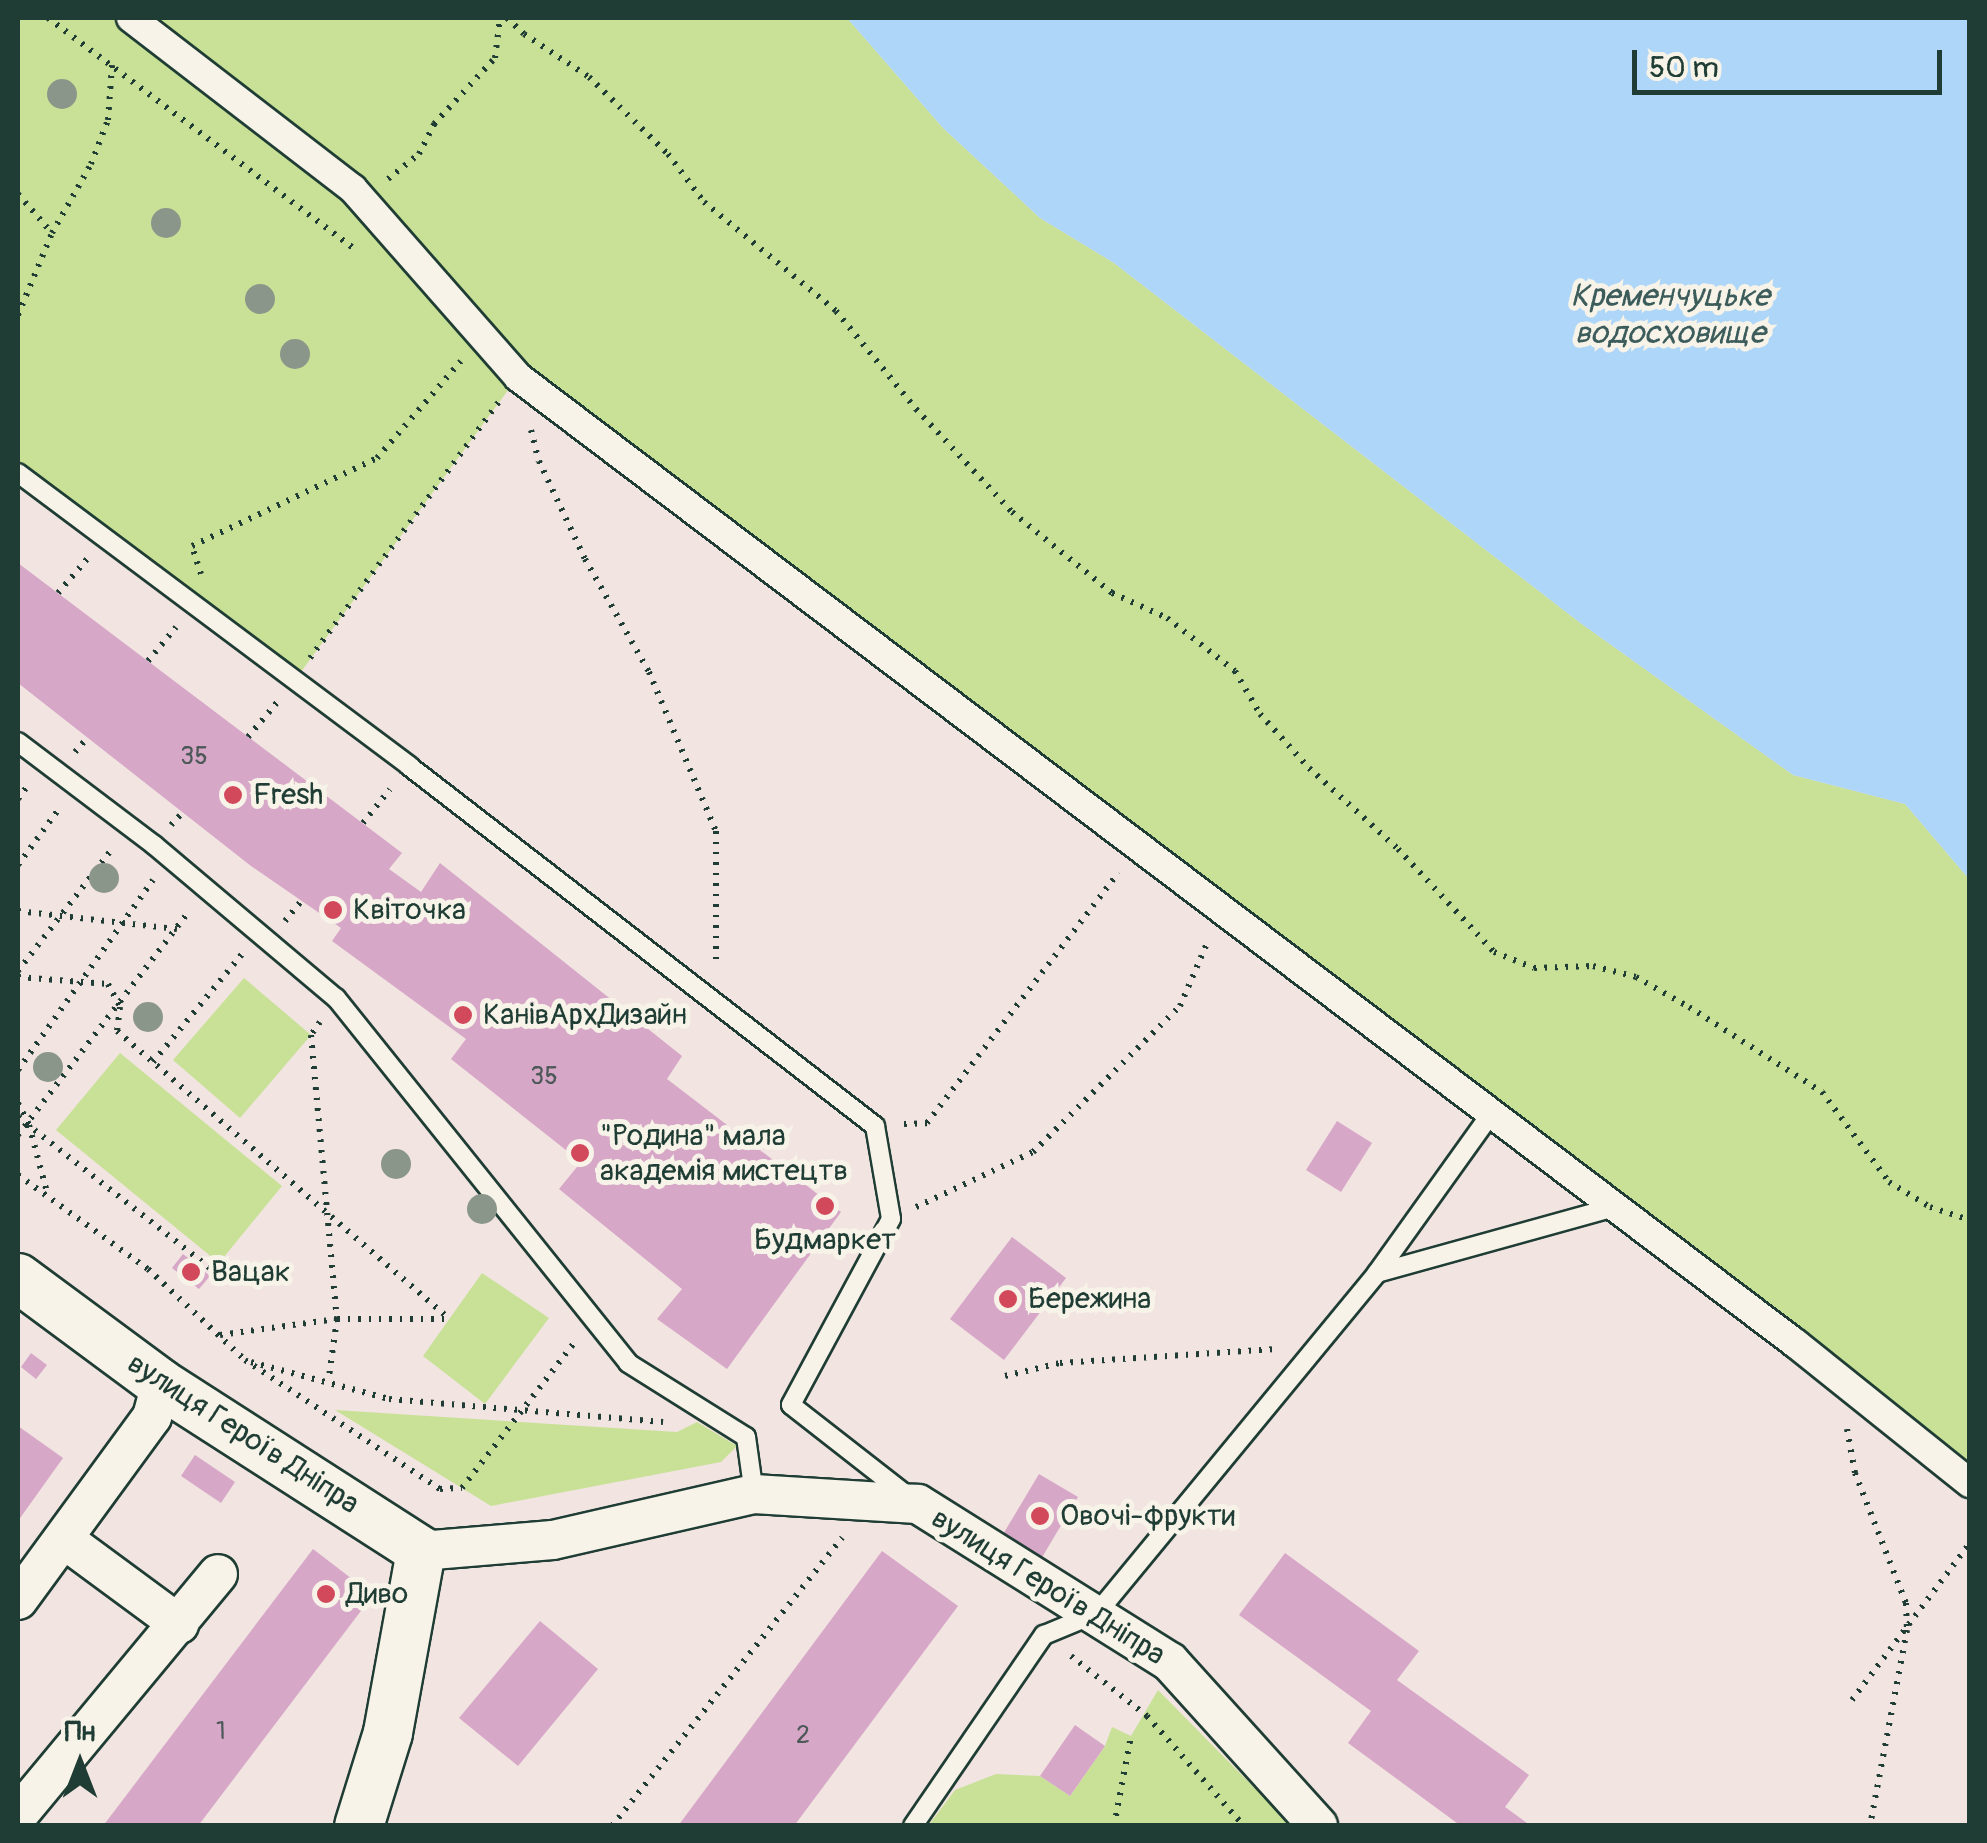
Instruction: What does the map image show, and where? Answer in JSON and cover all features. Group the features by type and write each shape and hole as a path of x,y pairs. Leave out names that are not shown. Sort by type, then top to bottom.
{"street":[{"path":"131,18 353,188 518,378 1839,1378 1970,1483"},
{"name":"вулиця Героїв Дніпра","path":"18,1278 161,1384 421,1551 553,1540 754,1494 918,1504 1170,1662 1318,1826"},
{"path":"18,1600 152,1417 161,1384"},
{"path":"64,1540 179,1624"},
{"path":"359,1826 388,1733 421,1551"},
{"path":"18,1815 218,1574"}],"lane":[{"path":"18,473 409,766 876,1126 891,1219 791,1405 918,1504"},
{"path":"18,742 129,826 336,998 628,1363 746,1437 754,1494"},
{"path":"913,1826 1044,1634 1097,1613 1377,1273 1491,1114"},
{"path":"1377,1273 1611,1208"}],"path":[{"path":"48,18 363,256"},
{"path":"366,204 419,154 434,124 495,58 504,18 590,76 668,154 704,202 836,311 916,409 1012,512 1112,593 1167,618 1235,671 1260,714 1308,768 1398,849 1494,952 1534,968 1593,966 1636,977 1822,1092 1889,1182 1930,1207 1970,1220"},
{"path":"18,315 52,233 92,164 108,120 112,65"},
{"path":"18,194 52,233"},
{"path":"216,620 192,546 377,458 468,352"},
{"path":"326,633 518,378"},
{"path":"518,378 539,460 585,559 649,672 716,831 716,1002"},
{"path":"58,593 105,538"},
{"path":"148,661 194,604"},
{"path":"248,736 296,680"},
{"path":"363,823 409,766"},
{"path":"18,866 76,786"},
{"path":"18,974 129,826"},
{"path":"876,1126 927,1123 1137,848"},
{"path":"18,1070 168,858"},
{"path":"18,1135 206,890"},
{"path":"18,912 63,913 176,929"},
{"path":"891,1219 1033,1152 1180,1006 1220,912"},
{"path":"153,1062 259,934"},
{"path":"18,974 108,984 120,1007 117,1031 450,1319 337,1319 219,1335"},
{"path":"328,1376 337,1319 311,1036 336,998"},
{"path":"18,1102 29,1125 48,1197"},
{"path":"18,1117 224,1280"},
{"path":"18,1175 148,1269 245,1360 440,1488 462,1488 518,1410 594,1319"},
{"path":"1005,1376 1060,1363 1316,1346"},
{"path":"245,1360 389,1399 666,1422 705,1411"},
{"path":"1839,1378 1854,1474 1906,1604 1906,1630 1870,1826"},
{"path":"612,1826 848,1531"},
{"path":"1852,1700 1970,1543"},
{"path":"1044,1634 1147,1716 1244,1826"},
{"path":"1114,1826 1130,1736"}],"green space":[{"path":"18,18 847,18 943,128 1040,218 1114,263 1579,622 1793,775 1905,804 1969,879 1969,1483 517,378 295,680 18,473"},
{"path":"244,978 311,1035 240,1118 173,1060"},
{"path":"120,1053 282,1186 219,1263 56,1130"},
{"path":"482,1273 549,1318 485,1404 423,1356"},
{"path":"335,1410 677,1432 697,1422 737,1446 721,1462 491,1506"},
{"path":"1158,1690 1291,1825 928,1826 955,1790 996,1774 1040,1776 1070,1796 1105,1746 1112,1727 1131,1736"}],"water":[{"name":"Кременчуцьке водосховище","path":"847,18 1969,18 1969,879 1905,804 1793,775 1579,622 1114,263 1040,218 943,128"}],"building":[{"path":"18,563 402,853 389,869 421,892 440,863 682,1056 667,1079 841,1212 727,1369 657,1319 682,1289 559,1189 581,1162 451,1059 466,1039 332,941 341,928 251,866 18,683"},
{"path":"1337,1121 1372,1143 1341,1192 1306,1170"},
{"name":"Бережина","path":"1012,1237 1066,1278 1004,1360 950,1319"},
{"name":"Вацак","path":"183,1254 210,1276 199,1289 172,1268"},
{"path":"31,1353 47,1365 36,1379 21,1367"},
{"path":"18,1426 63,1458 18,1521"},
{"path":"195,1455 235,1482 221,1503 181,1476"},
{"name":"Овочі-фрукти","path":"1039,1474 1078,1497 1041,1559 1002,1536"},
{"path":"313,1549 373,1595 198,1826 103,1826"},
{"path":"882,1551 958,1606 794,1826 678,1826"},
{"path":"1285,1553 1419,1651 1397,1680 1529,1775 1505,1807 1531,1826 1461,1826 1348,1743 1371,1711 1239,1615"},
{"path":"540,1621 598,1669 518,1766 459,1718"},
{"path":"1075,1725 1105,1746 1070,1796 1040,1776"}],"place":[{"name":"Fresh","path":"233,795"},
{"name":"Квіточка","path":"333,910"},
{"name":"КанівАрхДизайн","path":"463,1015"},
{"name":"\"Родина\" мала академія мистецтв","path":"580,1153"},
{"name":"Будмаркет","path":"825,1206"},
{"name":"Вацак","path":"191,1272"},
{"name":"Бережина","path":"1008,1299"},
{"name":"Овочі-фрукти","path":"1040,1516"},
{"name":"Диво","path":"326,1594"}]}
